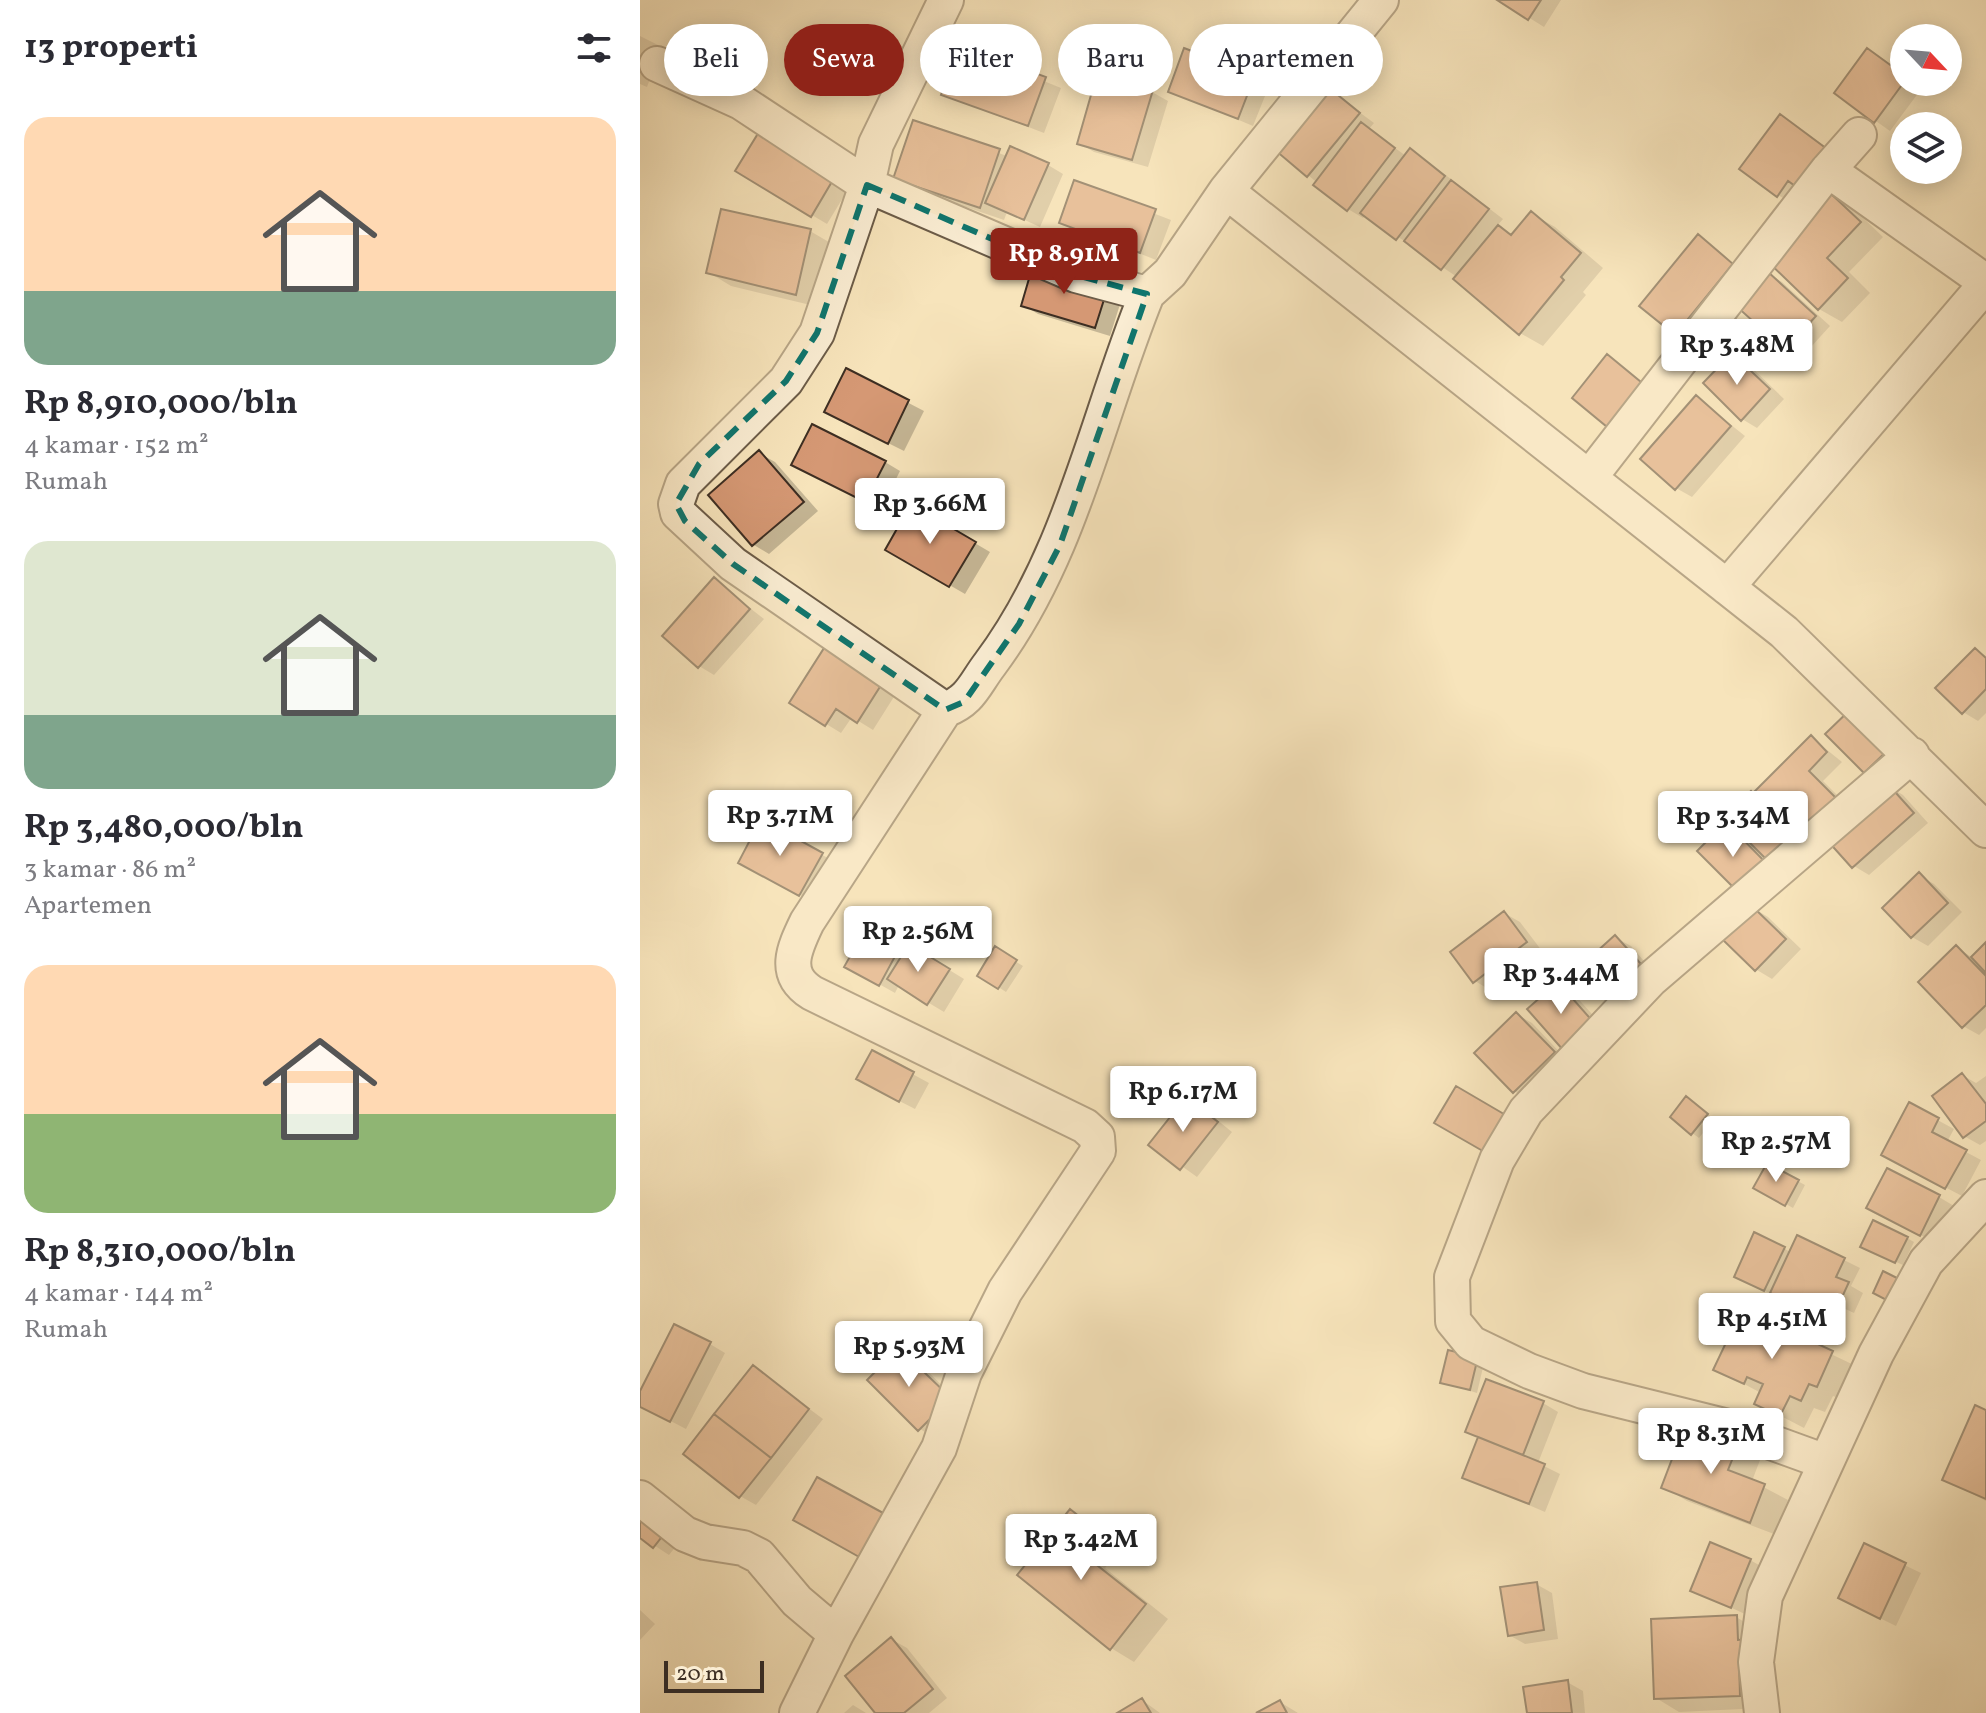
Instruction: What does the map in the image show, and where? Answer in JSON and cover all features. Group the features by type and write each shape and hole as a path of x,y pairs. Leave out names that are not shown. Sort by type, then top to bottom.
{"street":[{"path":"945,710 733,564 685,521 676,504 683,484 691,474 786,381 817,333 867,185 876,144 946,0"},
{"path":"797,1713 836,1634 939,1448 964,1373 1005,1291 1098,1151 1097,1137 1085,1126 812,993 794,975 791,961 807,922 945,710 964,702 1019,624 1060,545 1121,358 1147,294 1170,273 1226,191 1381,0"},
{"path":"657,64 741,102 867,185 1076,275 1147,294"},
{"path":"1589,478 1828,170 1859,135"},
{"path":"1727,587 1986,283 1828,170"},
{"path":"1226,191 1784,632 1986,830"},
{"path":"1826,1462 1732,1428 1583,1391 1529,1371 1483,1349 1471,1343 1453,1321 1452,1277 1497,1160 1526,1111 1651,979 1912,755"},
{"path":"1762,1713 1756,1662 1765,1596 1876,1354 1926,1262 1986,1197"},
{"path":"640,1498 685,1534 705,1542 743,1548 759,1556 797,1601 836,1634"}],"highlighted area":[{"path":"867,185 1076,275 1147,294 1060,545 1019,624 964,702 945,710 733,564 685,521 676,504 699,464 786,381 817,333"}],"building":[{"path":"1497,0 1541,0 1528,20"},
{"path":"1184,48 1189,50 1189,96 1247,96 1238,119 1173,94 1173,78"},
{"path":"1867,48 1890,65 1890,96 1894,96 1874,123 1834,93"},
{"path":"944,96 1039,96 1028,126"},
{"path":"1091,96 1151,96 1132,160 1077,144"},
{"path":"1320,96 1339,96 1360,113 1307,177 1275,150"},
{"path":"1780,114 1827,149 1798,188 1788,181 1777,197 1739,169"},
{"path":"913,120 1000,149 980,208 893,179"},
{"path":"1361,122 1395,148 1347,211 1313,185"},
{"path":"762,127 837,173 811,217 735,171"},
{"path":"1010,146 1049,163 1024,220 985,203"},
{"path":"1410,148 1445,176 1396,240 1360,213"},
{"path":"1074,180 1156,209 1140,253 1059,223"},
{"path":"1451,180 1489,209 1441,270 1404,241"},
{"path":"1828,191 1861,222 1827,258 1848,278 1818,310 1764,258"},
{"path":"721,209 811,229 796,295 706,273"},
{"path":"1531,211 1581,253 1561,277 1564,280 1519,335 1453,279 1498,225 1511,235"},
{"path":"1698,234 1733,264 1675,335 1639,306"},
{"path":"1033,265 1108,287 1095,328 1021,306"},
{"path":"1767,271 1816,316 1785,350 1735,305"},
{"path":"1732,353 1770,389 1741,421 1703,383"},
{"path":"1607,354 1647,387 1612,431 1572,398"},
{"path":"846,368 909,400 888,444 824,412"},
{"path":"1696,395 1731,426 1675,490 1640,459"},
{"path":"812,424 886,461 865,502 791,465"},
{"path":"759,450 804,502 752,546 708,495"},
{"path":"911,504 976,542 949,587 885,550"},
{"path":"714,577 750,609 698,668 662,636"},
{"path":"826,645 883,682 857,723 836,709 825,726 789,703"},
{"path":"1975,648 1986,658 1986,689 1962,714 1935,688"},
{"path":"1854,706 1892,746 1864,773 1825,734"},
{"path":"1811,735 1827,752 1809,771 1839,801 1801,838 1755,791"},
{"path":"1887,783 1914,813 1852,868 1826,839"},
{"path":"1751,791 1798,839 1772,865 1724,817"},
{"path":"761,819 823,853 799,896 738,863"},
{"path":"1726,822 1770,867 1741,895 1697,851"},
{"path":"1919,872 1948,903 1911,938 1882,908"},
{"path":"1752,906 1786,939 1755,971 1721,938"},
{"path":"1504,911 1527,942 1473,983 1450,952"},
{"path":"865,930 899,949 879,986 844,967"},
{"path":"1615,935 1649,973 1616,1002 1583,964"},
{"path":"1986,942 1986,973 1971,957"},
{"path":"909,944 950,969 927,1005 887,979"},
{"path":"1956,945 1986,976 1986,1005 1962,1028 1918,982"},
{"path":"995,946 1017,960 998,989 977,976"},
{"path":"1558,982 1595,1024 1564,1051 1527,1009"},
{"path":"1516,1012 1555,1052 1513,1093 1474,1053"},
{"path":"872,1050 914,1072 899,1102 856,1079"},
{"path":"1962,1073 1986,1104 1986,1121 1963,1138 1932,1096"},
{"path":"1199,1080 1222,1098 1209,1114 1186,1097"},
{"path":"1456,1086 1509,1117 1488,1154 1434,1123"},
{"path":"1686,1096 1708,1114 1691,1135 1670,1117"},
{"path":"1186,1097 1218,1122 1180,1170 1148,1145"},
{"path":"1909,1102 1939,1118 1932,1132 1967,1150 1945,1189 1881,1155"},
{"path":"1767,1163 1799,1180 1785,1206 1753,1188"},
{"path":"1887,1168 1940,1195 1920,1236 1866,1208"},
{"path":"1873,1220 1908,1237 1895,1263 1860,1247"},
{"path":"1754,1232 1785,1247 1764,1291 1734,1277"},
{"path":"1797,1235 1845,1258 1836,1277 1849,1282 1838,1306 1825,1300 1818,1316 1770,1293"},
{"path":"1883,1271 1907,1283 1896,1305 1873,1293"},
{"path":"1742,1309 1833,1351 1817,1387 1809,1384 1801,1401 1790,1396 1780,1416 1754,1404 1763,1384 1747,1377 1744,1384 1713,1370"},
{"path":"674,1324 711,1342 670,1422 640,1407 640,1391"},
{"path":"899,1348 951,1398 918,1431 867,1380"},
{"path":"1448,1350 1478,1357 1470,1390 1440,1383"},
{"path":"753,1365 809,1409 771,1458 714,1414"},
{"path":"1486,1379 1544,1401 1523,1455 1465,1432"},
{"path":"1975,1405 1986,1410 1986,1499 1942,1480"},
{"path":"714,1414 771,1458 739,1498 683,1454"},
{"path":"1685,1425 1738,1445 1728,1470 1765,1484 1750,1523 1661,1488"},
{"path":"1478,1437 1545,1464 1529,1504 1462,1478"},
{"path":"817,1477 885,1514 861,1558 793,1520"},
{"path":"640,1501 671,1525 653,1548 640,1538"},
{"path":"1070,1509 1100,1533 1083,1554 1146,1604 1110,1650 1017,1575"},
{"path":"1710,1542 1751,1559 1731,1608 1690,1591"},
{"path":"1864,1543 1906,1563 1880,1619 1838,1598"},
{"path":"1537,1582 1544,1630 1508,1636 1500,1587"},
{"path":"1737,1615 1738,1640 1749,1639 1750,1659 1739,1660 1740,1696 1654,1699 1651,1619"},
{"path":"891,1637 933,1689 904,1713 875,1713 845,1676"},
{"path":"1568,1680 1572,1713 1527,1713 1523,1687"},
{"path":"1142,1698 1151,1713 1117,1713"},
{"path":"1280,1700 1287,1713 1256,1713"}]}
